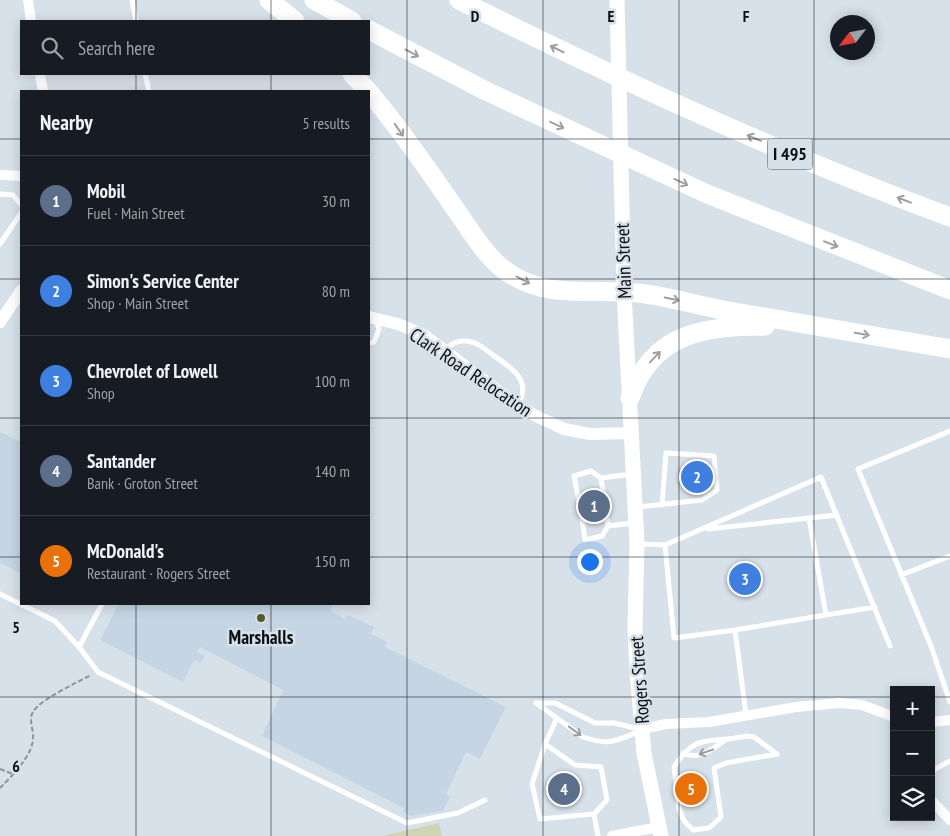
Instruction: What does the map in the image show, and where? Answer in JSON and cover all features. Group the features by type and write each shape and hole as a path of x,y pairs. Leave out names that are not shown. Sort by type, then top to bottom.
{"highway":[{"path":"269,0 294,20"},
{"path":"314,0 350,20"},
{"name":"I 495","path":"459,0 601,69 782,150 950,217"},
{"path":"370,31 486,91 707,194 950,290"},
{"path":"353,75 366,90"},
{"path":"370,94 394,122 485,250 504,269 526,282 543,288 573,292 646,294 814,326 950,349"},
{"path":"630,398 639,378 649,364 668,345 689,335 705,330 742,326 814,326"}],"main road":[{"name":"Main Street","path":"617,0 624,292 636,522"},
{"name":"Rogers Street","path":"636,522 636,672 644,753 660,831"}],"street":[{"path":"28,0 31,20"},
{"path":"40,75 43,90"},
{"path":"0,175 20,176"},
{"path":"0,322 20,292"},
{"name":"Clark Road Relocation","path":"371,319 398,324 424,335 517,405 564,429 590,434 631,434"},
{"path":"642,729 666,724 709,722 796,707 839,703 862,705 890,716"},
{"path":"935,722 950,720"},
{"path":"935,804 950,820"},
{"path":"612,836 660,831"}],"lane":[{"path":"132,0 136,20"},
{"path":"145,75 149,90"},
{"path":"0,194 13,195 20,204"},
{"path":"0,244 20,214"},
{"path":"370,343 374,342 379,329 371,319"},
{"path":"444,350 457,341 466,341 477,344 511,367 523,386 522,397 517,405"},
{"path":"950,431 858,469 902,575 950,702"},
{"path":"635,507 662,505 702,500 717,490 714,456 666,453 662,505"},
{"path":"579,502 574,476 591,471 601,478 633,474"},
{"path":"637,544 665,545 821,477 890,646"},
{"path":"581,512 585,540 602,536 608,526 601,478"},
{"path":"702,529 837,515"},
{"path":"809,518 826,615"},
{"path":"608,526 636,522"},
{"path":"665,545 674,638 875,607"},
{"path":"902,575 950,556"},
{"path":"0,594 20,603"},
{"path":"23,605 55,620 79,646 98,672 407,823 458,814 485,800"},
{"path":"79,646 101,605"},
{"path":"735,630 746,715"},
{"path":"536,703 555,703 595,723 614,723 642,729 614,742 601,742 583,737 536,703"},
{"path":"545,744 575,765 601,767 607,800 594,814 540,820 532,784 545,744 557,718"},
{"path":"746,736 754,737 777,754 726,763 714,768 722,817 709,828 692,830 684,822 679,809 674,767 683,753 692,746 713,739 725,740 746,736"},
{"path":"683,753 688,756 706,754 725,740"},
{"path":"935,769 950,761"},
{"path":"594,814 598,836"}],"path":[{"path":"0,788 14,774 31,750 33,742 31,718 33,711 50,698 98,672"},
{"path":"0,769 14,774"}],"shaded area":[{"path":"0,432 20,442 20,573 0,563"},
{"path":"118,605 333,605 330,611 345,619 348,615 374,627 371,634 387,642 385,647 506,707 480,759 466,752 446,794 450,796 443,811 411,816 403,812 404,808 262,736 283,690 200,647 197,652 205,656 201,663 194,660 183,682 100,640"}],"green space":[{"path":"439,823 442,836 382,836"}],"place":[{"name":"Simon's Service Center","path":"697,477"},
{"name":"Mobil","path":"594,506"},
{"name":"Chevrolet of Lowell","path":"745,579"},
{"name":"Marshalls","path":"261,618"},
{"name":"Santander","path":"564,789"},
{"name":"McDonald's","path":"691,789"}]}
